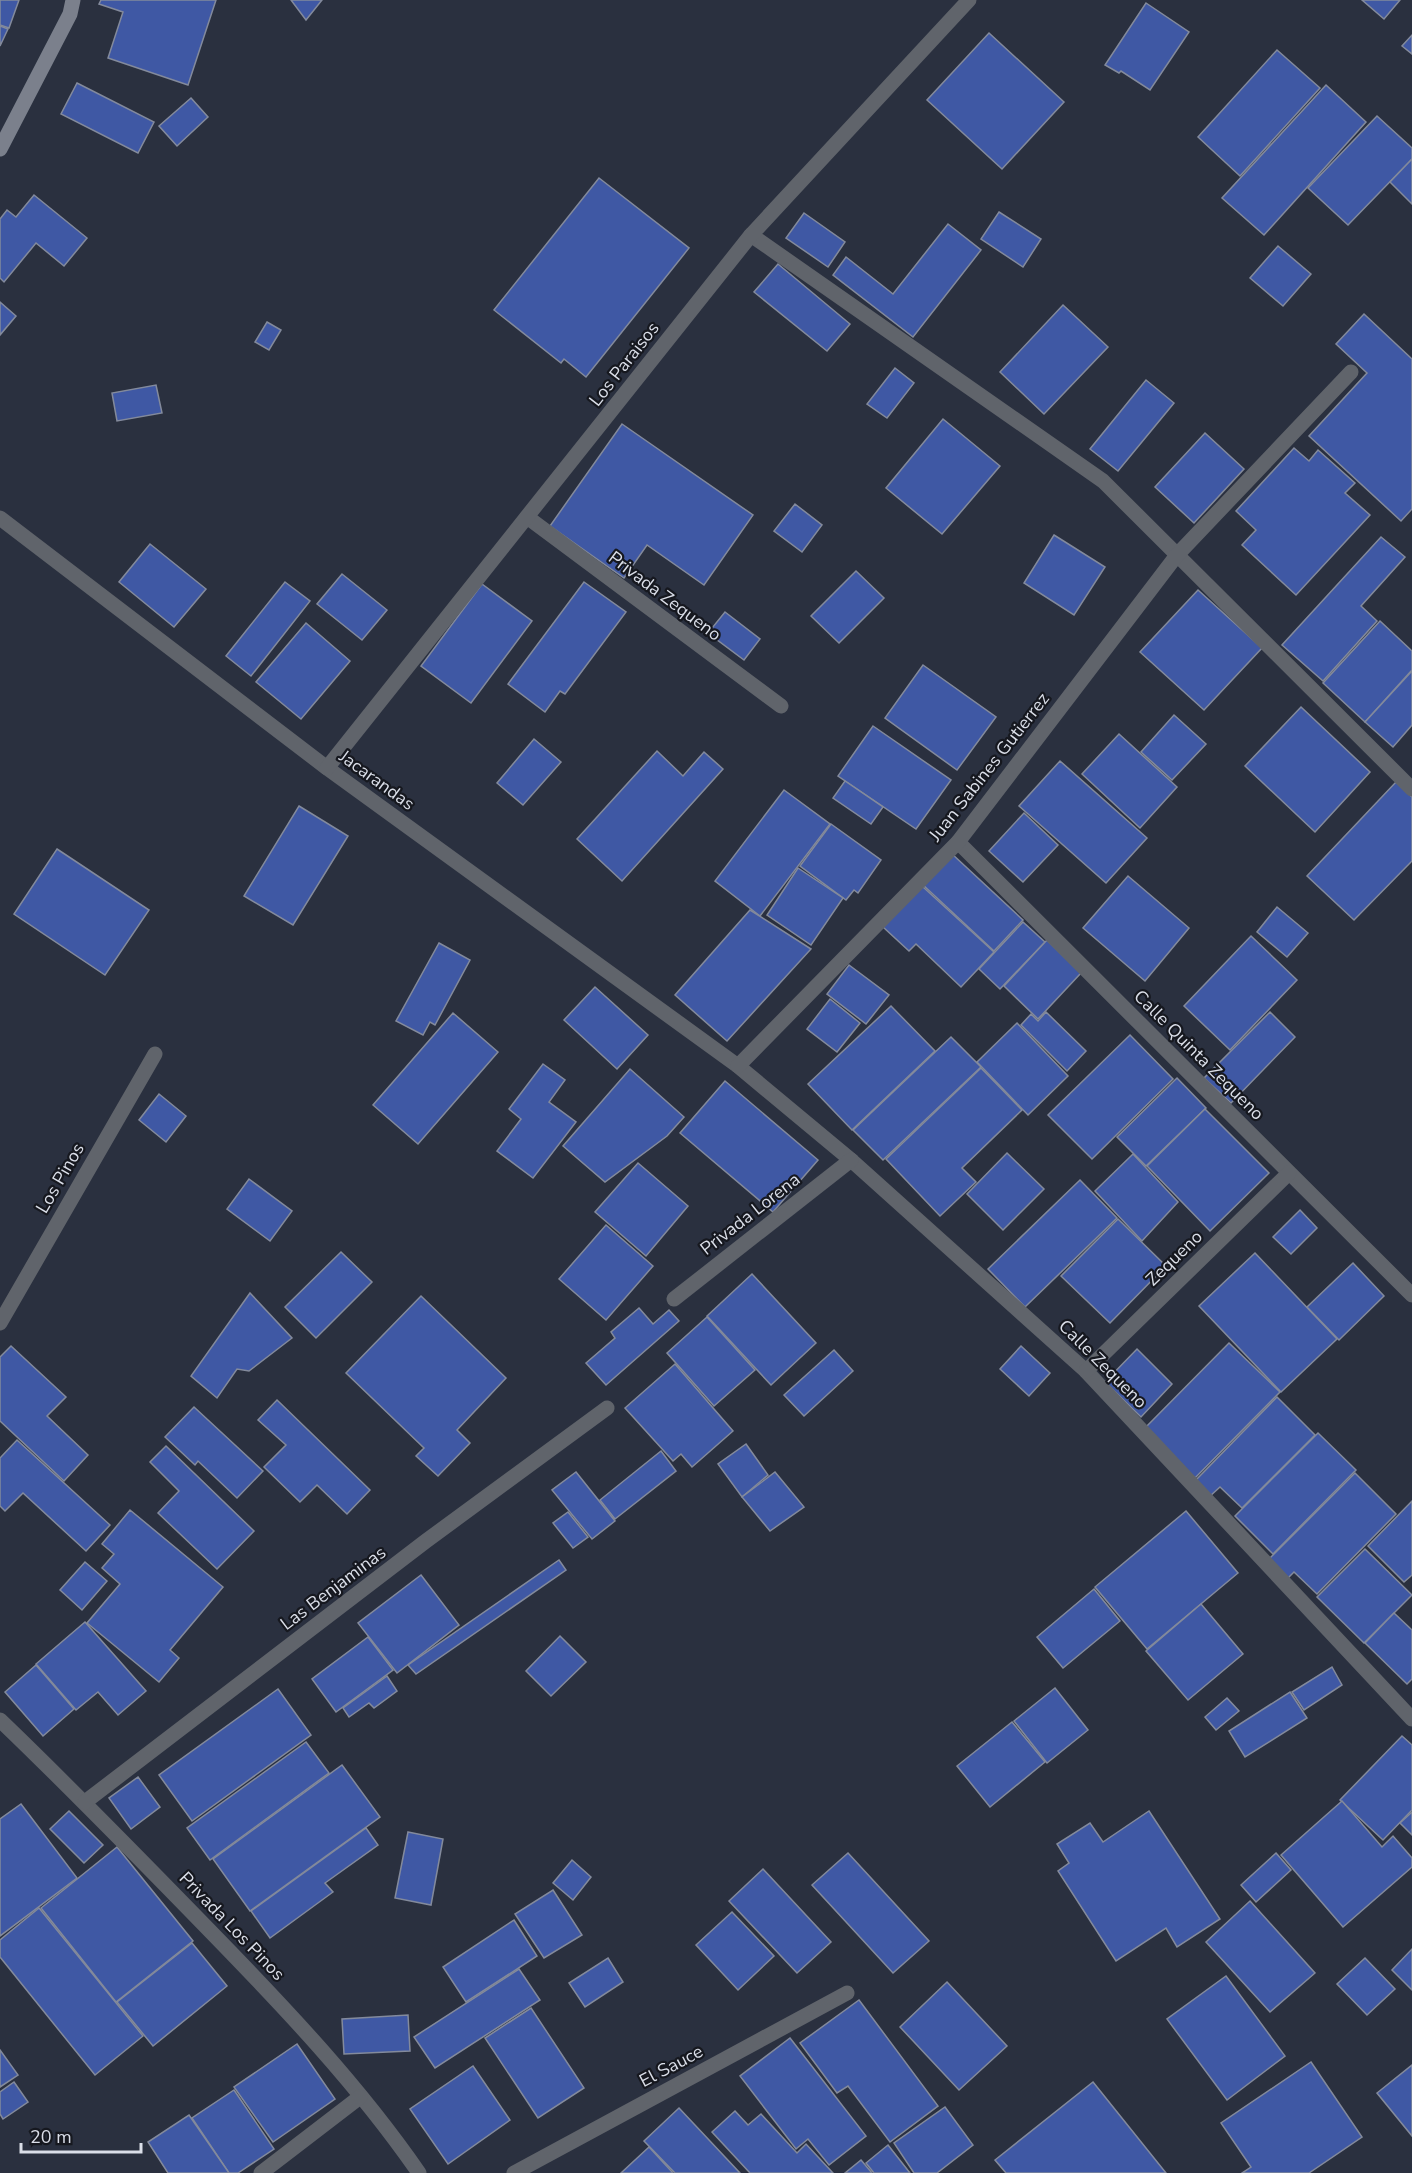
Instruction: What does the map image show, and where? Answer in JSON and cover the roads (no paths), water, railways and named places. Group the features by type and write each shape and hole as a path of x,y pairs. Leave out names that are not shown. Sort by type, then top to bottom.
{"street":[{"path":"0,149 70,14 73,0"},
{"name":"Los Paraisos","path":"327,768 751,235 969,0"},
{"path":"751,235 1103,482 1412,789"},
{"name":"Juan Sabines Gutierrez","path":"738,1066 958,842 1177,555 1351,372"},
{"name":"Jacarandas","path":"0,518 327,768 738,1066"},
{"name":"Privada Zequeno","path":"526,518 781,706"},
{"name":"Calle Quinta Zequeno","path":"958,842 1412,1295"},
{"name":"Los Pinos","path":"0,1323 155,1054"},
{"name":"Calle Zequeno","path":"738,1066 851,1160 1086,1371 1412,1719"},
{"name":"Privada Lorena","path":"674,1299 851,1160"},
{"name":"Zequeno","path":"1086,1371 1289,1173"},
{"name":"Las Benjaminas","path":"85,1802 426,1541 607,1408"},
{"name":"Privada Los Pinos","path":"0,1720 85,1802 274,1997 393,2135 419,2173"},
{"name":"El Sauce","path":"514,2173 847,1993"},
{"path":"261,2173 360,2097"}]}
